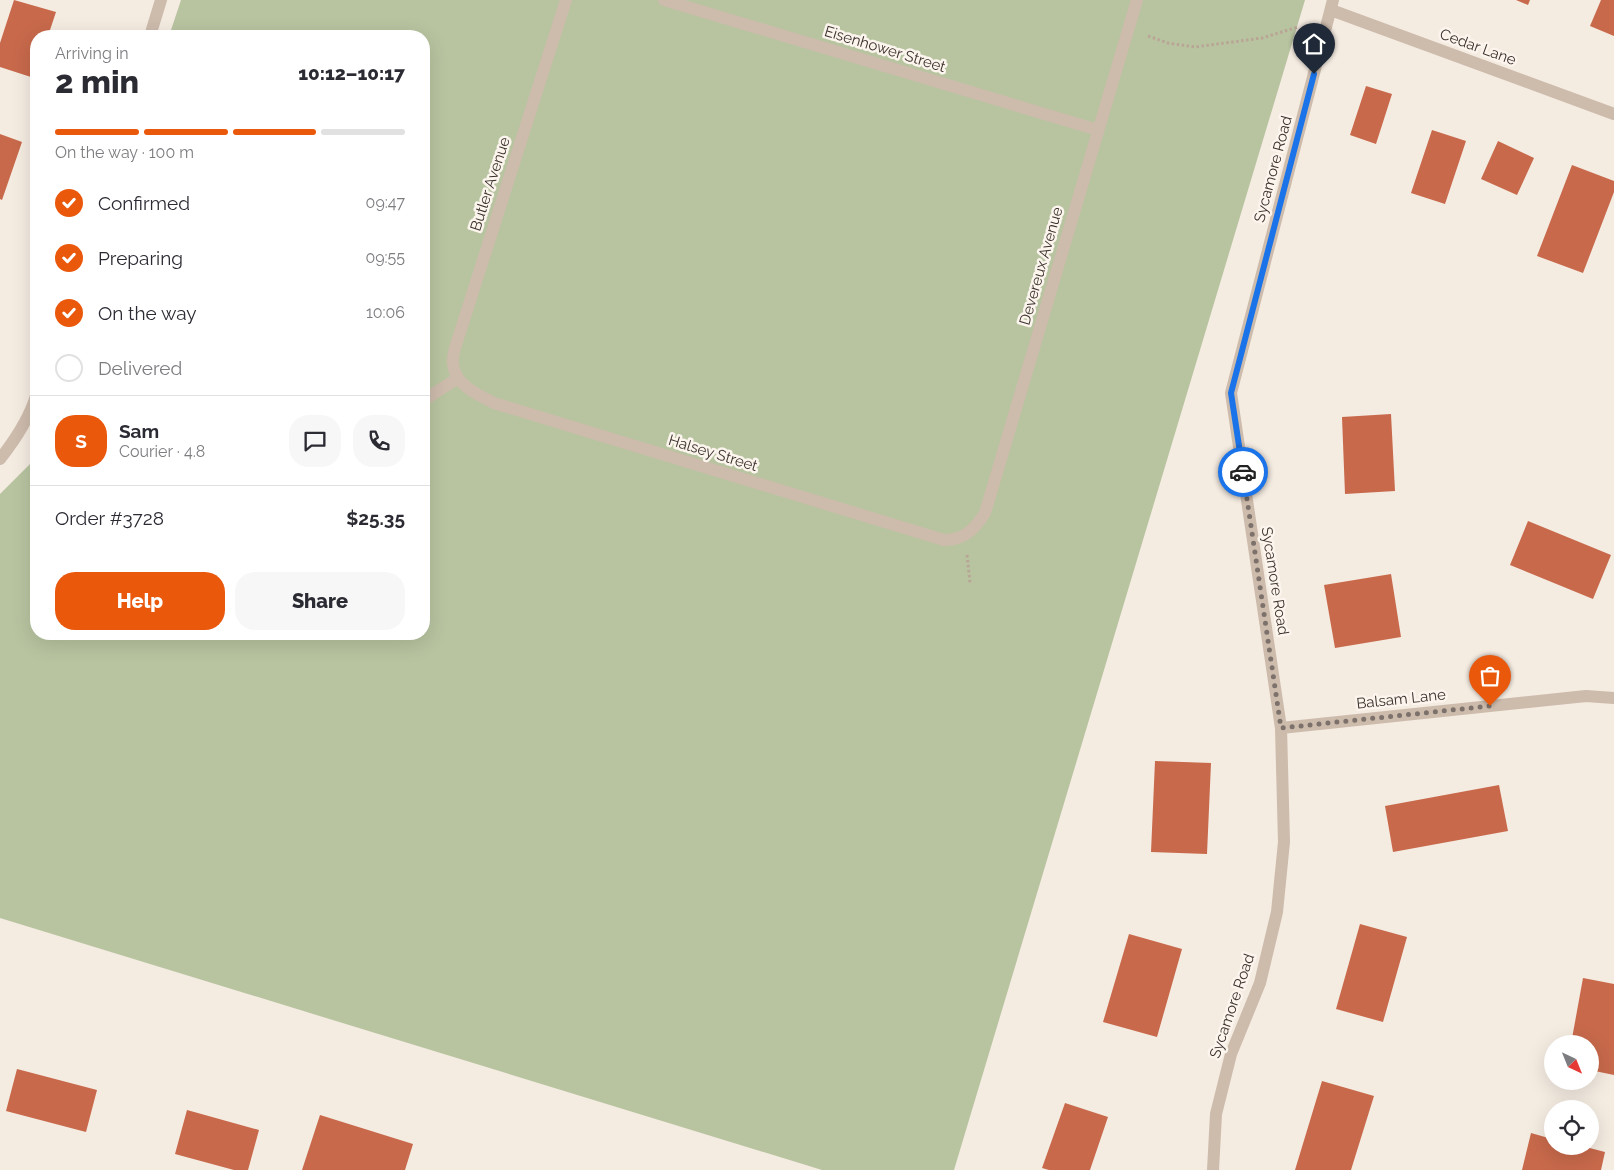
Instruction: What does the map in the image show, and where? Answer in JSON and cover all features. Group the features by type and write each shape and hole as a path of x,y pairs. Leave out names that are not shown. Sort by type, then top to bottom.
{"street":[{"path":"152,30 161,0"},
{"name":"Butler Avenue","path":"458,378 453,364 455,348 566,0"},
{"name":"Eisenhower Street","path":"664,0 1098,130"},
{"name":"Devereux Avenue","path":"965,534 976,526 985,513 1137,0"},
{"name":"Cedar Lane","path":"1332,5 1614,114"},
{"name":"Sycamore Road","path":"1212,1170 1216,1114 1231,1054 1260,983 1277,912 1284,842 1281,728 1231,393 1332,5"},
{"path":"430,396 458,378"},
{"name":"Halsey Street","path":"458,378 471,391 494,403 944,540 955,540 965,534"},
{"path":"0,459 14,442 30,411"},
{"name":"Balsam Lane","path":"1281,728 1586,696 1614,698"}],"path":[{"path":"1129,28 1168,43 1195,47 1262,38 1298,27"},
{"path":"965,534 970,583"}],"green space":[{"path":"181,0 1305,0 954,1170 822,1170 0,918 0,494 30,464 30,640 430,640 430,30 171,30"}],"building":[{"path":"14,0 56,12 50,30 30,30 30,77 0,67 0,43"},
{"path":"1516,0 1530,0 1528,5"},
{"path":"1601,0 1614,0 1614,36 1590,26"},
{"path":"1366,86 1392,94 1376,144 1350,135"},
{"path":"1432,130 1466,141 1445,204 1411,193"},
{"path":"0,134 22,142 2,200 0,199"},
{"path":"1498,141 1534,158 1517,195 1481,179"},
{"path":"1572,165 1614,181 1614,192 1583,273 1537,256"},
{"path":"1391,414 1395,491 1345,494 1342,417"},
{"path":"1528,521 1611,555 1593,599 1510,565"},
{"path":"1391,574 1401,637 1335,648 1324,585"},
{"path":"1155,761 1211,763 1207,854 1151,852"},
{"path":"1499,785 1508,831 1393,852 1385,806"},
{"path":"1360,924 1407,937 1383,1022 1336,1009"},
{"path":"1129,934 1182,949 1157,1037 1103,1022"},
{"path":"1583,978 1614,984 1614,1075 1599,1072 1599,1035 1573,1035"},
{"path":"17,1069 97,1090 86,1132 6,1111"},
{"path":"1322,1081 1374,1096 1351,1170 1295,1170"},
{"path":"1065,1103 1108,1117 1090,1170 1049,1170 1042,1168"},
{"path":"187,1110 259,1130 248,1170 234,1170 175,1154"},
{"path":"320,1115 413,1144 405,1170 302,1170"},
{"path":"1531,1133 1544,1137 1544,1155 1599,1155 1599,1150 1605,1152 1601,1170 1522,1170"}],"way so far":[{"path":"1243,472 1281,728 1490,706"}],"route":[{"path":"1243,472 1231,393 1314,74"}]}
